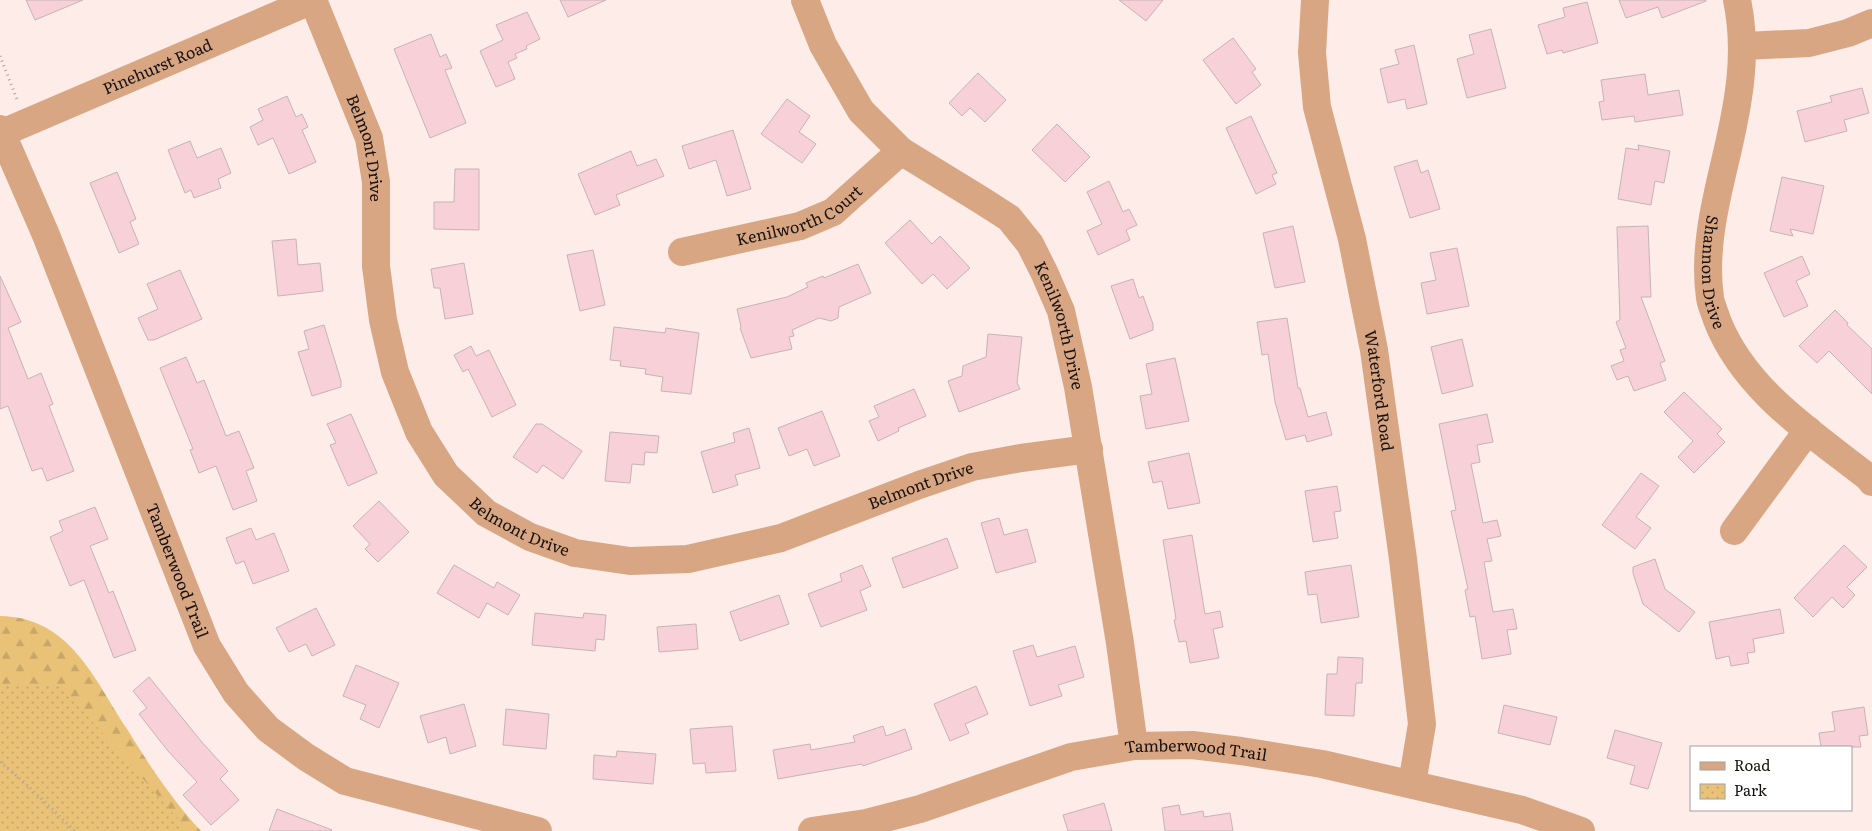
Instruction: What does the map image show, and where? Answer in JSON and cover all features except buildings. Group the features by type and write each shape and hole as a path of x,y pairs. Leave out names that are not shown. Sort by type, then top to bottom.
{"street":[{"name":"Pinehurst Road","path":"1,131 313,0"},
{"name":"Belmont Drive","path":"313,0 369,138 376,182 376,266 383,320 395,372 418,432 446,475 486,513 530,537 574,553 630,561 688,559 781,538 919,485 972,467 1088,449"},
{"name":"Kenilworth Drive","path":"805,0 822,45 861,111 901,151 1008,218 1030,244 1045,274 1061,311 1078,387 1120,643 1134,746"},
{"name":"Waterford Road","path":"1316,0 1312,53 1317,108 1352,239 1374,350 1403,559 1422,724 1412,784"},
{"name":"Shannon Drive","path":"1738,0 1744,46 1742,77 1737,108 1712,216 1708,261 1710,300 1724,336 1766,395 1872,482"},
{"path":"1744,46 1809,43 1848,33 1872,23"},
{"name":"Tamberwood Trail","path":"1,131 46,235 207,646 236,693 268,729 306,756 345,780 538,831"},
{"name":"Kenilworth Court","path":"682,252 800,226 833,212 901,151"},
{"path":"1734,531 1808,430"},
{"name":"Tamberwood Trail","path":"812,831 866,823 920,809 1071,757 1134,746 1192,745 1322,764 1522,810 1582,831"}],"path":[{"path":"0,56 18,100"},
{"path":"0,762 22,780 75,831"}],"green space":[{"path":"0,616 24,619 45,627 62,639 77,654 103,690 161,782 201,831 42,831 0,800"},
{"path":"0,685 61,686 189,831 0,831"}]}
